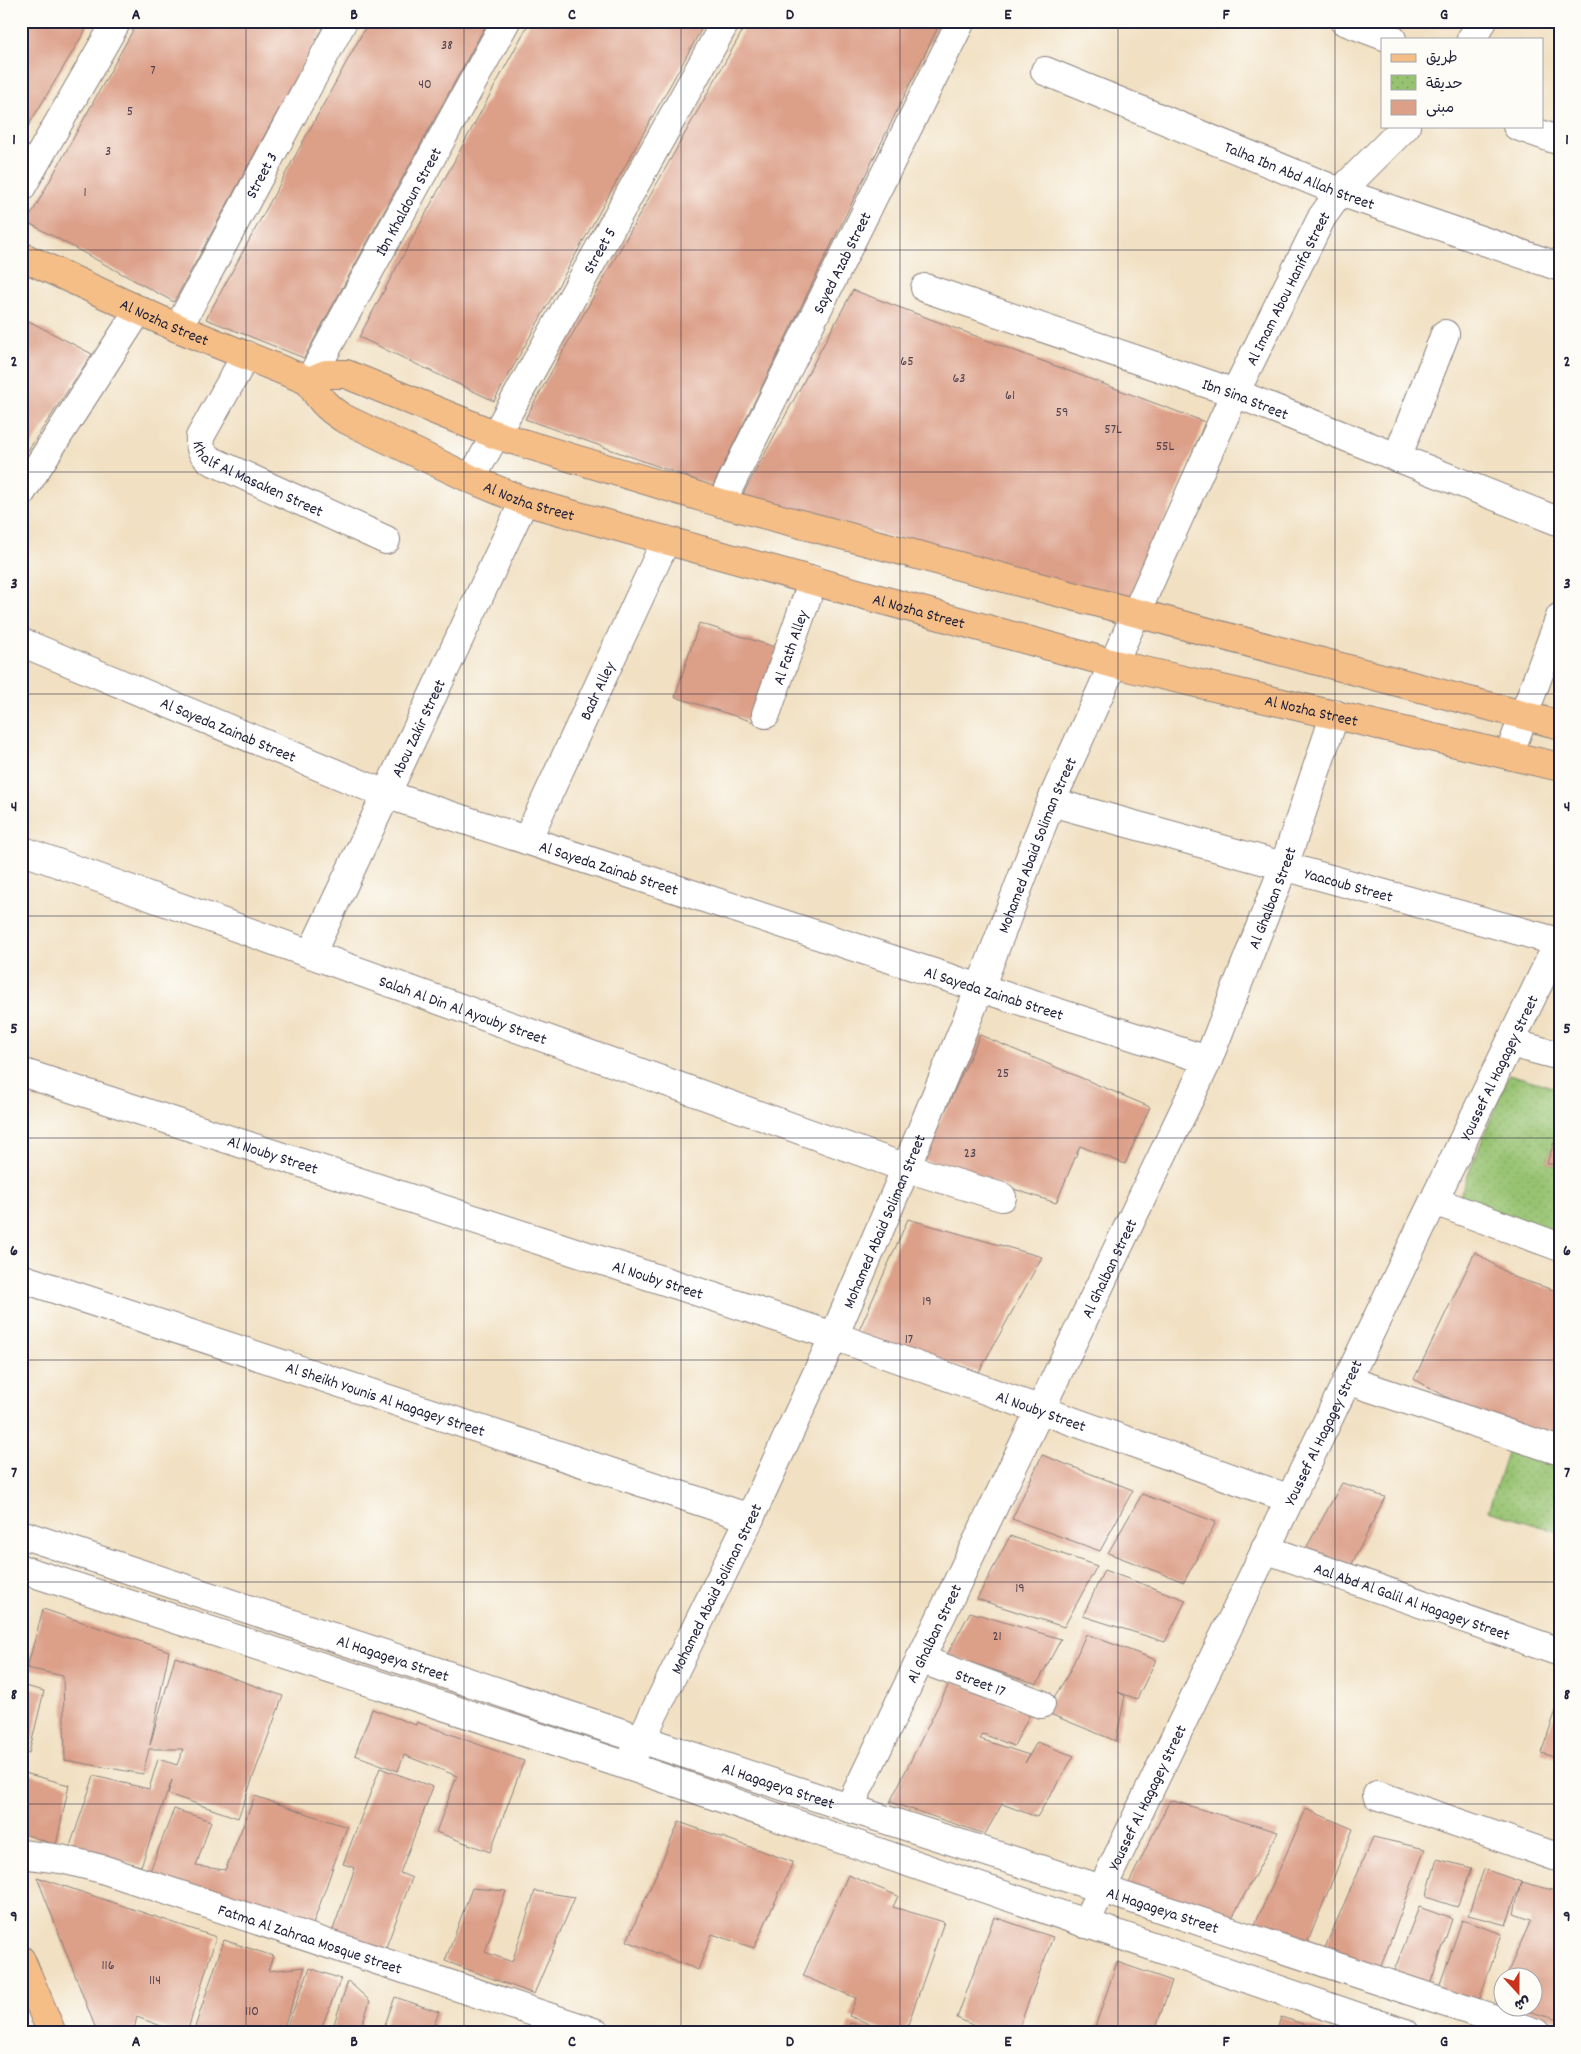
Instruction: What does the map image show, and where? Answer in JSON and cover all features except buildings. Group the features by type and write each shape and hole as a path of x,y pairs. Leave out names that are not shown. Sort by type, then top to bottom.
{"main road":[{"name":"Al Nozha Street","path":"21,256 178,328 309,381 317,396 329,409 343,418 471,479 524,501 1114,664 1560,768"},
{"path":"309,381 326,374 346,374 496,435 721,503 1560,725"},
{"path":"21,1960 52,2033"}],"street":[{"path":"21,188 117,21"},
{"name":"Street 3","path":"178,328 343,21"},
{"name":"Ibn Khaldoun Street","path":"309,381 506,21"},
{"name":"Street 5","path":"471,479 726,21"},
{"name":"Sayed Azab Street","path":"721,503 961,21"},
{"path":"1344,21 1389,38"},
{"path":"1472,38 1483,21"},
{"name":"Talha Ibn Abd Allah Street","path":"1044,71 1340,192 1560,267"},
{"name":"Al Imam Abou Hanifa Street","path":"1114,664 1235,394 1312,235 1340,192 1404,128"},
{"path":"1523,128 1560,141"},
{"name":"Ibn Sina Street","path":"925,288 1235,394 1560,522"},
{"path":"21,493 139,310"},
{"path":"1397,458 1445,334"},
{"name":"Khalf Al Masaken Street","path":"246,355 200,437 199,446 203,454 210,460 386,540"},
{"name":"Abou Zakir Street","path":"311,954 524,501"},
{"name":"Badr Alley","path":"527,840 666,540"},
{"name":"Al Fath Alley","path":"766,714 813,580"},
{"path":"1509,755 1560,617"},
{"name":"Al Sayeda Zainab Street","path":"21,642 385,794 980,988 1208,1060"},
{"name":"Mohamed Abaid Soliman Street","path":"628,1766 750,1518 834,1336 980,988 1051,802 1114,664"},
{"name":"Al Ghalban Street","path":"849,1808 1208,1060 1284,866 1335,714"},
{"name":"Yaacoub Street","path":"1051,802 1559,940"},
{"name":"Salah Al Din Al Ayouby Street","path":"21,850 906,1168 1002,1197"},
{"name":"Youssef Al Hagagey Street","path":"1085,1924 1559,940"},
{"path":"1510,1043 1560,1056"},
{"name":"Al Nouby Street","path":"21,1072 834,1336 1290,1499"},
{"path":"1434,1201 1560,1247"},
{"name":"Al Sheikh Younis Al Hagagey Street","path":"21,1278 750,1518"},
{"path":"1347,1380 1560,1451"},
{"name":"Al Hagageya Street","path":"21,1534 642,1740 1102,1889 1537,2033"},
{"name":"Aal Abd Al Galil Al Hagagey Street","path":"1265,1550 1560,1652"},
{"name":"Al Hagageya Street","path":"21,1569 628,1766 1405,2033"},
{"name":"Street 17","path":"920,1658 1041,1704"},
{"path":"1377,1795 1560,1858"},
{"name":"Fatma Al Zahraa Mosque Street","path":"21,1854 102,1869 597,2033"}],"green space":[{"path":"1509,1074 1560,1089 1560,1127 1547,1163 1560,1167 1560,1235 1457,1202"},
{"path":"1509,1446 1560,1465 1560,1532 1488,1511"}]}
